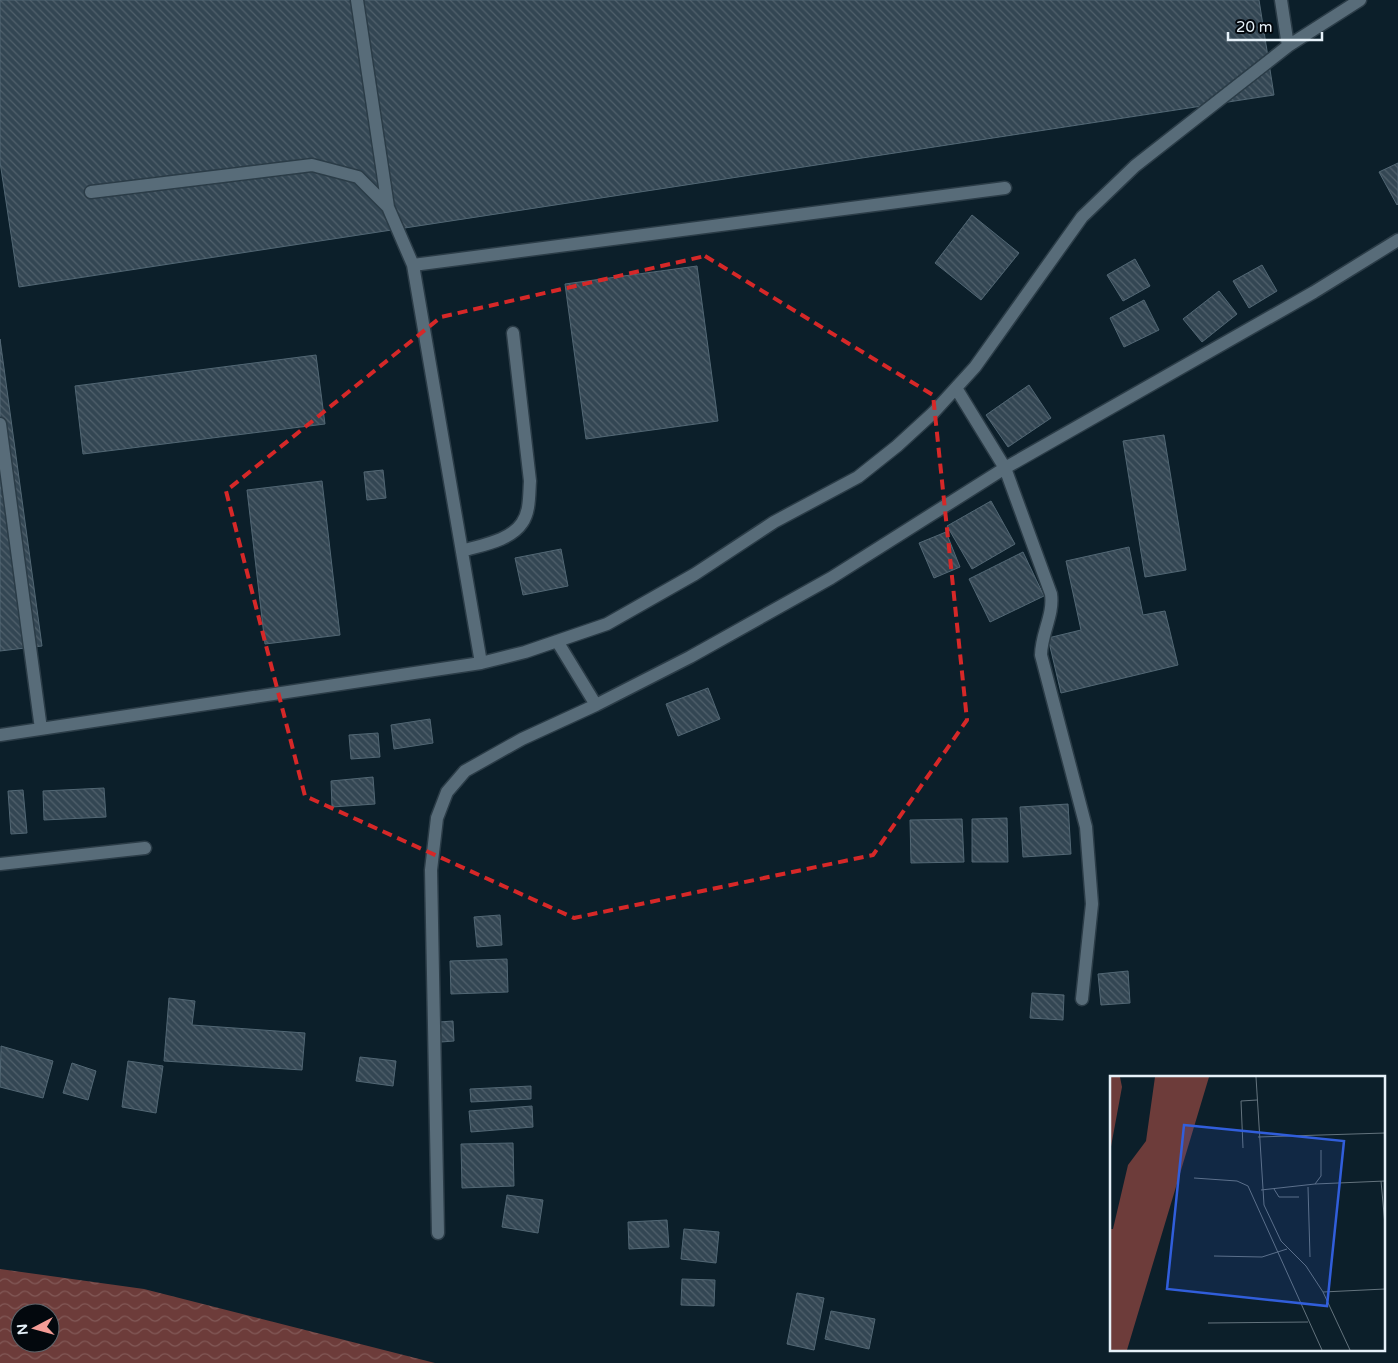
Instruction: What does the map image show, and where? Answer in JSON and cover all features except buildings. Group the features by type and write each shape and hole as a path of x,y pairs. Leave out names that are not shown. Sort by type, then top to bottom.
{"street":[{"path":"357,0 388,207 413,265 481,663"},
{"path":"1281,0 1288,46"},
{"path":"0,735 481,663 525,652 607,624 695,574 774,522 858,476 897,446 933,413 975,367 1082,217 1135,166 1288,46 1360,0"},
{"path":"91,192 312,165 358,177 388,207"},
{"path":"413,265 1005,188"},
{"path":"438,1233 431,870 437,818 447,792 465,771 522,739 596,705 690,657 832,578 1005,468 1306,297 1398,240"},
{"path":"462,551 498,540 511,533 522,523 529,502 529,473 512,334"},
{"path":"956,388 1005,468 1051,594 1052,605 1041,645 1041,655 1086,827 1092,904 1082,999"},
{"path":"0,424 41,729"},
{"path":"557,641 596,705"},
{"path":"0,864 146,848"}],"highlighted area":[{"path":"705,256 933,395 967,720 873,855 574,918 305,796 226,491 441,317"}],"water":[{"path":"0,1269 144,1289 435,1363 0,1363"}]}
